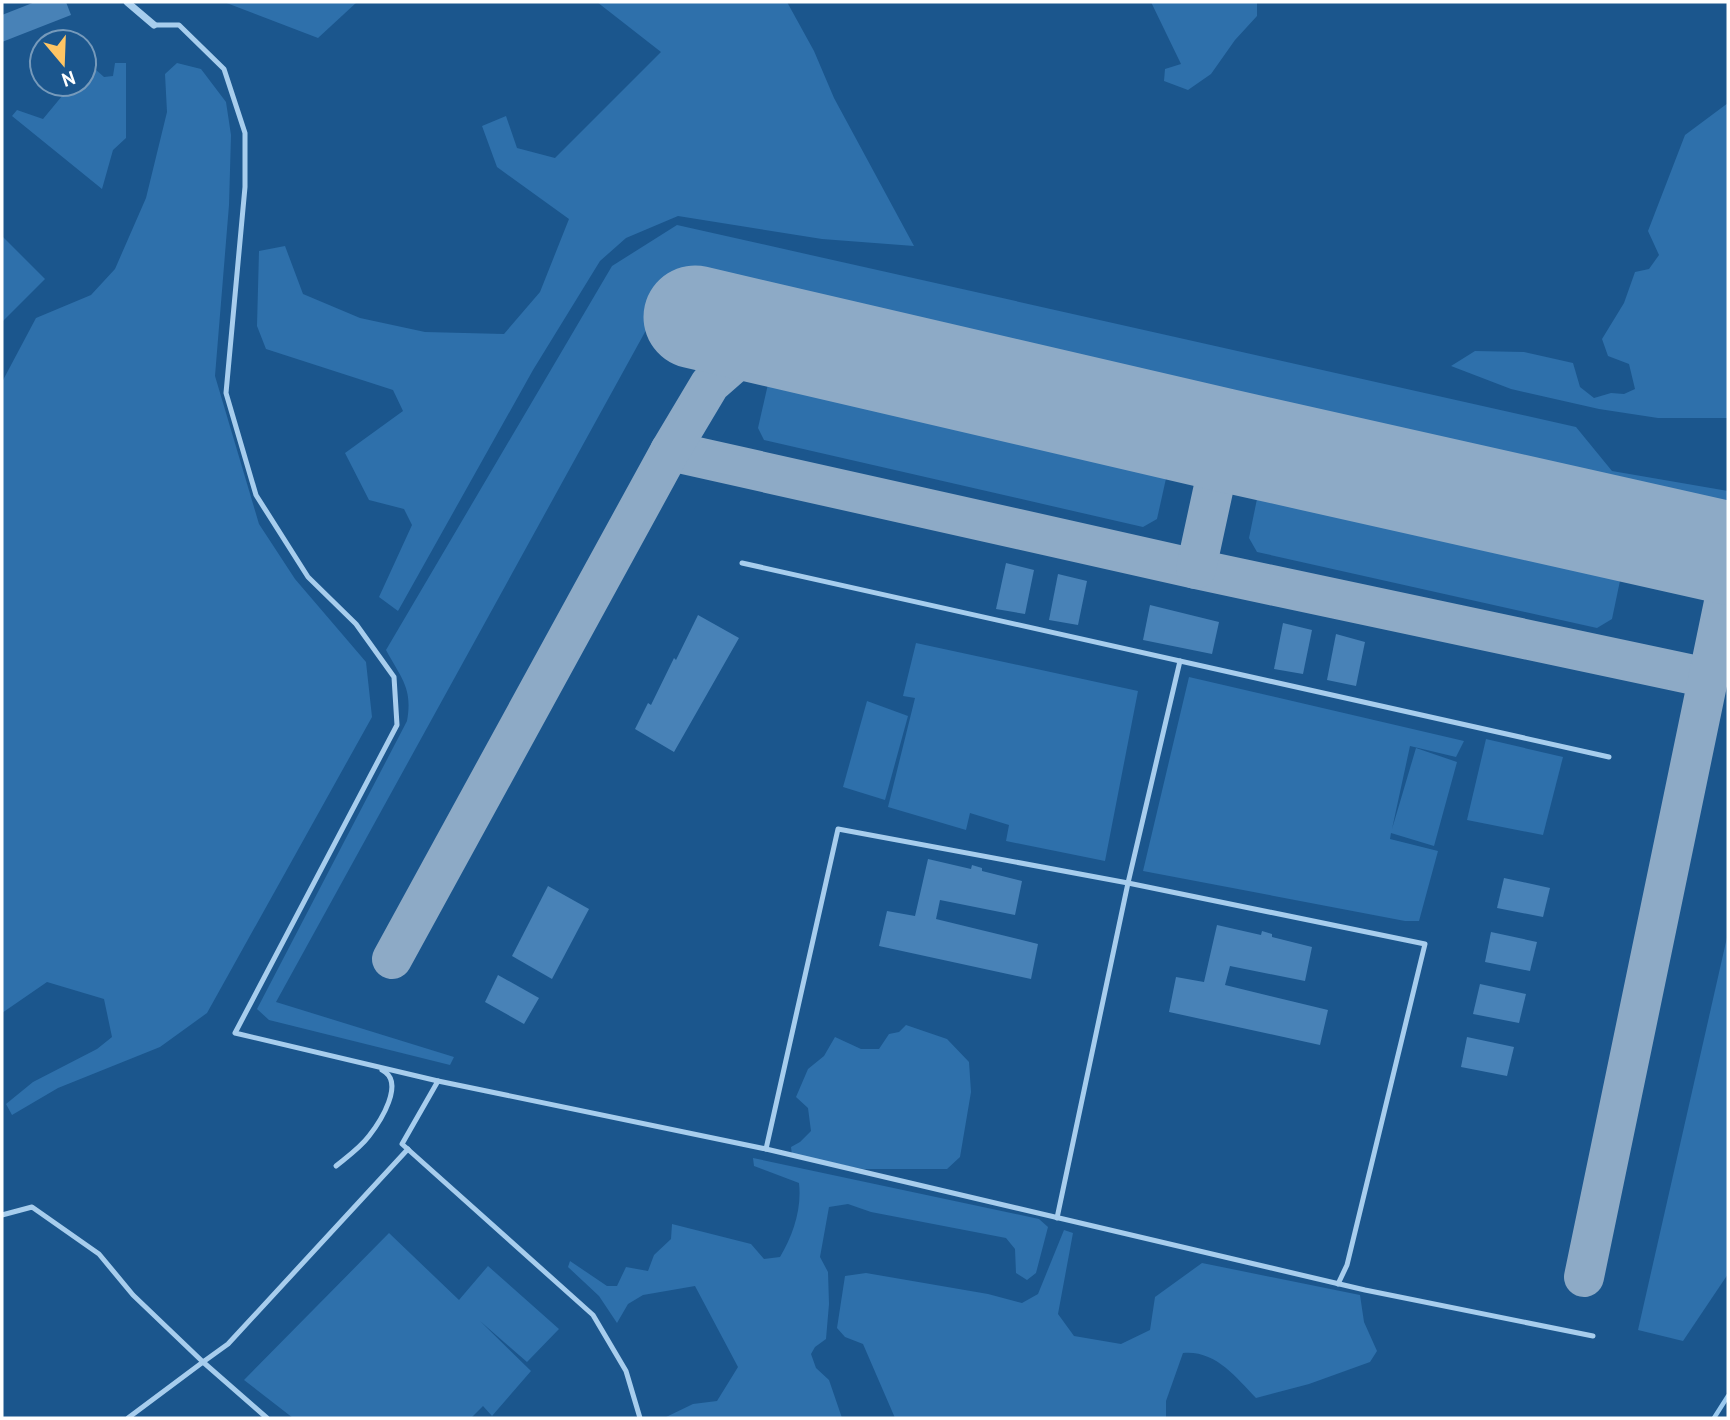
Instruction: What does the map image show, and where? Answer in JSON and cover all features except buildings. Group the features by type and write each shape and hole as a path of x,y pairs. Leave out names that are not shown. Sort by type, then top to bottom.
{"street":[{"path":"127,2 154,25"}],"lane":[{"path":"154,25 179,25 223,69 245,133 245,187 226,393 256,495 308,578 356,624 394,677 397,724 235,1033 438,1081 766,1149 1338,1284 1593,1336"},
{"path":"742,563 1609,757"},
{"path":"1057,1218 1128,883 1180,661"},
{"path":"766,1149 838,829 1128,883 1424,944 1347,1265 1338,1284"},
{"path":"336,1167 368,1137 391,1099 392,1084 387,1072 376,1066"},
{"path":"438,1081 402,1144 593,1315 626,1371 640,1418"},
{"path":"128,1418 228,1344 408,1149"},
{"path":"2,1215 32,1207 99,1254 133,1295 267,1418"}],"shaded area":[{"path":"224,2 357,2 318,38"},
{"path":"597,2 787,2 814,51 834,98 914,246 822,239 678,216 626,238 600,261 533,370 398,611 379,597 412,525 404,509 369,500 345,453 403,411 393,390 266,349 257,326 259,251 285,246 303,294 360,318 425,332 504,334 540,292 569,219 497,167 482,126 506,116 517,148 555,158 661,52"},
{"path":"1151,2 1257,2 1257,16 1235,40 1211,74 1188,90 1164,81 1165,69 1181,64"},
{"path":"115,63 126,63 126,138 113,150 102,189 12,116 17,110 43,119 60,98 98,98 98,72 104,77 113,76"},
{"path":"177,63 201,69 226,102 231,135 229,205 215,376 259,524 295,579 366,662 372,717 207,1013 160,1047 58,1088 12,1115 6,1104 33,1082 97,1049 112,1037 104,999 47,982 2,1013 2,382 36,318 91,295 115,269 146,198 167,112 165,74"},
{"path":"1728,103 1728,418 1658,418 1599,409 1511,389 1451,366 1475,351 1524,352 1573,363 1580,387 1594,398 1611,393 1624,394 1635,389 1629,364 1608,356 1602,339 1624,303 1635,272 1649,269 1659,255 1648,231 1685,135"},
{"path":"677,225 1576,427 1612,471 1728,491 1728,518 672,283 276,1002 454,1057 450,1065 269,1020 257,1009 407,721 407,691 386,650 612,266"},
{"path":"2,236 45,279 2,322"},
{"path":"784,377 1160,462 1167,474 1157,519 1143,527 764,440 758,428 768,384"},
{"path":"1272,486 1612,563 1621,576 1612,619 1597,628 1257,552 1249,538 1258,494"},
{"path":"916,643 1138,691 1105,861 1006,841 1009,825 970,813 966,830 888,807 915,698 903,696"},
{"path":"1189,677 1464,741 1456,757 1410,746 1392,829 1416,748 1457,762 1434,846 1391,833 1390,839 1438,851 1419,921 1405,921 1143,871"},
{"path":"867,701 908,716 885,800 843,787"},
{"path":"1486,739 1563,757 1543,835 1467,820"},
{"path":"1728,933 1728,1274 1683,1341 1638,1330"},
{"path":"906,1025 947,1039 969,1062 971,1092 960,1157 947,1169 863,1169 792,1155 791,1147 811,1131 808,1108 796,1097 808,1069 824,1056 835,1037 861,1049 879,1049 889,1034 899,1032"},
{"path":"753,1158 1039,1219 1048,1227 1036,1273 1027,1280 1016,1273 1015,1249 1006,1238 871,1212 848,1204 829,1207 820,1257 828,1272 826,1339 815,1347 811,1354 816,1368 829,1380 842,1418 664,1418 693,1404 717,1401 738,1367 695,1286 643,1295 628,1304 617,1323 599,1296 568,1267 570,1261 607,1286 617,1286 626,1267 648,1271 654,1255 671,1239 672,1224 751,1244 764,1259 780,1257 796,1222 799,1183 754,1166"},
{"path":"1064,1230 1073,1233 1058,1314 1074,1336 1121,1344 1150,1330 1155,1297 1202,1263 1360,1295 1364,1322 1377,1351 1370,1362 1309,1384 1256,1398 1215,1360 1194,1353 1183,1353 1166,1401 1166,1418 895,1418 863,1344 845,1337 837,1328 845,1276 866,1273 988,1294 1022,1303 1038,1294"},
{"path":"389,1233 459,1300 488,1266 559,1329 527,1362 480,1321 531,1371 492,1416 483,1406 471,1418 293,1418 244,1380"}],"waterway":[{"path":"1714,1418 1728,1396"}],"taxiway":[{"path":"392,959 670,451 710,384 768,333"},
{"path":"1196,569 1224,440"},
{"path":"670,451 1196,569 1708,678"},
{"path":"1584,1277 1728,583"}],"runway":[{"path":"695,317 1728,553"}]}
